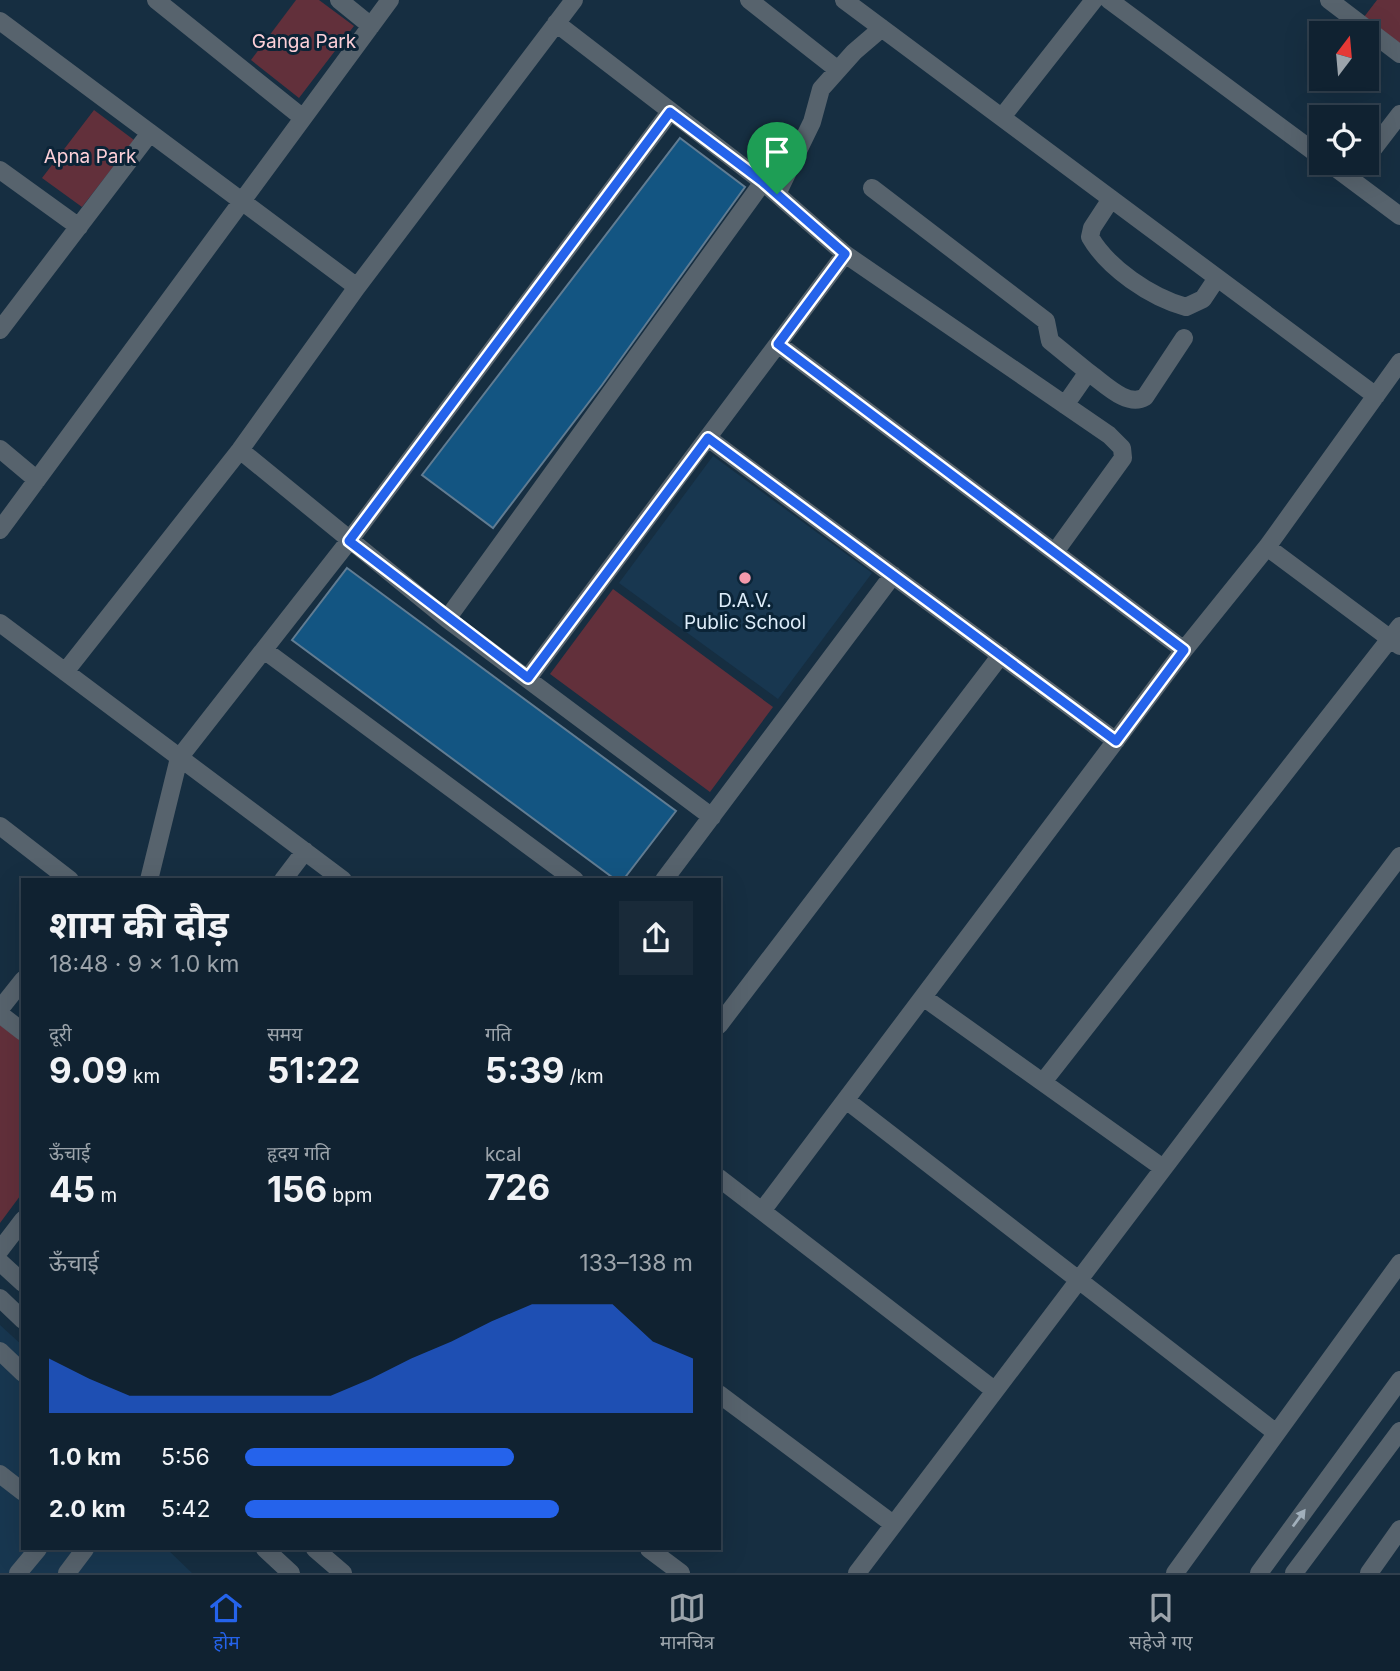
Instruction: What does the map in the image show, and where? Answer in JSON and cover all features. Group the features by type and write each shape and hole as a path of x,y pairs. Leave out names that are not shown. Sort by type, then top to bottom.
{"street":[{"path":"156,0 303,118"},
{"path":"339,0 370,26"},
{"path":"0,530 390,0"},
{"path":"65,672 240,450 357,287 574,0"},
{"path":"750,0 838,70"},
{"path":"844,0 1376,396"},
{"path":"1002,117 1094,0"},
{"path":"1109,0 1309,148"},
{"path":"1329,0 1400,54"},
{"path":"0,21 357,287"},
{"path":"555,23 763,182 845,254 1109,435 1122,448 1124,455 1055,552"},
{"path":"777,194 812,122 821,89 881,28"},
{"path":"149,878 178,758 349,541 670,112"},
{"path":"1379,141 1400,114"},
{"path":"0,330 7,307 79,227 150,133"},
{"path":"0,170 79,227"},
{"path":"1347,175 1400,216"},
{"path":"447,619 763,182"},
{"path":"872,188 1046,321 1050,341 1088,372 1130,400 1138,401 1146,397 1184,338"},
{"path":"1111,199 1092,228 1090,236 1101,256 1166,302 1186,307 1203,299 1217,278"},
{"path":"528,678 845,254"},
{"path":"778,344 1184,650"},
{"path":"762,1211 1184,650 1267,547 1400,362"},
{"path":"1065,405 1088,372"},
{"path":"708,438 1116,741"},
{"path":"0,449 37,480"},
{"path":"240,450 447,619 712,817"},
{"path":"1043,1082 1397,637 1267,547"},
{"path":"666,878 892,575"},
{"path":"0,623 340,878"},
{"path":"264,650 572,878"},
{"path":"721,1022 1001,655"},
{"path":"0,826 67,878"},
{"path":"285,878 305,852"},
{"path":"857,1573 1400,856"},
{"path":"0,1009 21,982"},
{"path":"923,997 1163,1168"},
{"path":"0,1014 21,1030"},
{"path":"846,1100 1275,1432"},
{"path":"721,1180 994,1390"},
{"path":"0,1250 21,1223"},
{"path":"0,1262 21,1281"},
{"path":"1175,1573 1400,1263"},
{"path":"0,1298 21,1318"},
{"path":"0,1351 21,1371"},
{"path":"1259,1573 1400,1380"},
{"path":"721,1395 893,1524"},
{"path":"1294,1573 1397,1439"},
{"path":"0,1474 21,1490"},
{"path":"1369,1573 1400,1529"},
{"path":"18,1573 37,1550"},
{"path":"68,1573 84,1550"},
{"path":"266,1550 291,1573"},
{"path":"316,1550 343,1573"},
{"path":"650,1550 681,1573"}],"shaded area":[{"name":"D.A.V. Public School","path":"713,456 872,573 778,699 619,583"},
{"path":"0,1325 21,1344 21,1550 168,1550 192,1573 0,1573"}],"green space":[{"name":"Ganga Park","path":"296,0 319,0 354,26 299,98 251,60"},
{"path":"1377,0 1400,0 1400,44 1379,28 1379,21 1369,21 1364,17"},
{"name":"Apna Park","path":"94,110 134,140 82,207 42,178"},
{"path":"613,589 773,707 710,792 550,674"},
{"path":"0,1025 21,1041 21,1195 0,1223"}],"building":[{"path":"680,138 745,187 602,385 493,528 422,475"},
{"path":"347,568 676,811 625,878 613,878 292,640"}],"place":[{"name":"D.A.V. Public School","path":"745,578"}],"route":[{"path":"670,112 777,194 845,254 778,344 1184,650 1116,741 708,438 528,678 447,619 349,541 670,112"}]}
